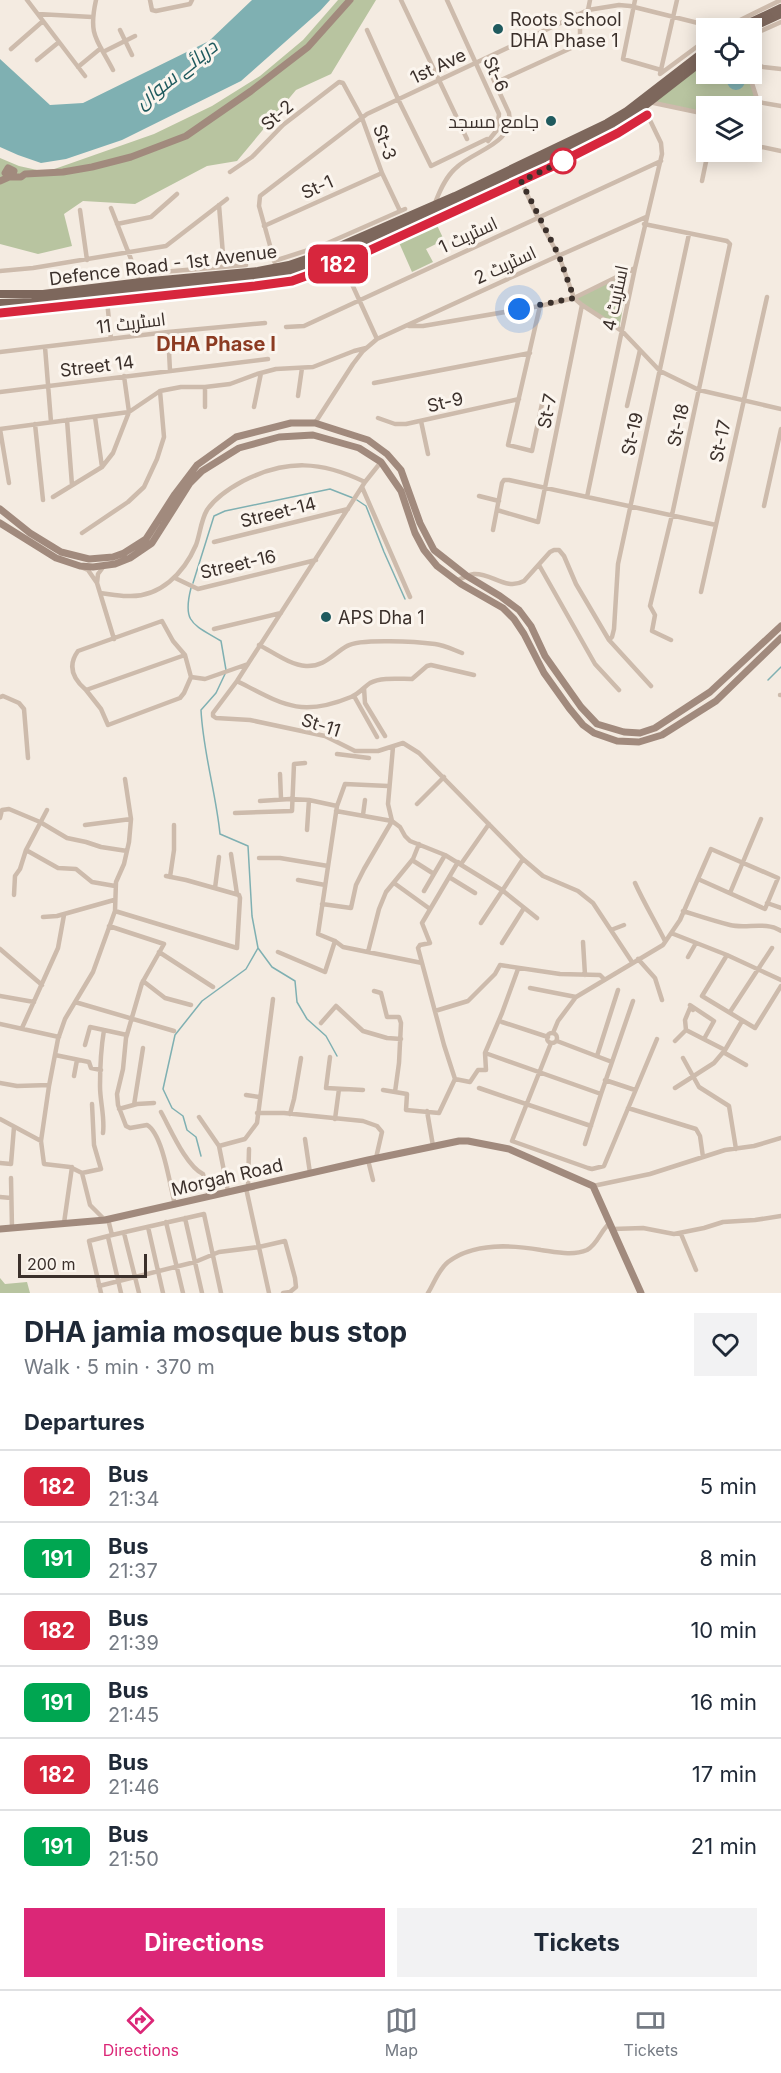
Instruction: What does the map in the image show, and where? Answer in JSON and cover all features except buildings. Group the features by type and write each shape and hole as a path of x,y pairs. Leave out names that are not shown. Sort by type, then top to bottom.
{"main road":[{"path":"762,20 779,14"},
{"path":"762,22 779,14"},
{"name":"Defence Road - 1st Avenue","path":"0,294 43,294 115,289 139,278 213,276 324,253 387,229 435,204 562,148 627,111 696,58"},
{"path":"0,303 32,302 115,289 260,278 340,259 387,229 562,148 610,129 646,108 696,66"}],"street":[{"path":"27,0 85,76"},
{"path":"96,0 92,17 93,35 112,70"},
{"path":"150,0 152,10 156,11 190,4 192,0"},
{"path":"0,181 6,172 21,177 25,174 63,172 92,167 131,157 186,136 252,91 308,47 350,0"},
{"path":"401,0 467,139"},
{"name":"St-6","path":"447,0 499,114 497,130 487,139"},
{"path":"588,10 590,0"},
{"path":"635,0 623,59 661,70"},
{"path":"677,0 660,74 696,47"},
{"path":"744,18 781,0"},
{"name":"1st Ave","path":"275,264 259,206 260,196 362,118 575,14 588,10 619,5 696,22"},
{"path":"37,14 92,17"},
{"path":"499,81 579,44 580,25 575,14"},
{"path":"762,27 779,14"},
{"path":"11,49 43,21"},
{"path":"120,30 132,55"},
{"path":"367,30 431,166 487,139 490,146"},
{"path":"78,67 102,50 135,36"},
{"path":"37,60 59,42"},
{"path":"435,204 456,167 505,135 510,119 507,108 484,59"},
{"path":"762,67 781,69"},
{"name":"St-2","path":"230,172 252,157 283,125 339,82 343,83"},
{"name":"St-3","path":"275,264 403,210 382,173 362,118 343,83"},
{"path":"752,84 758,102 779,104"},
{"path":"0,313 292,281 521,181 618,133 646,108 696,113"},
{"name":"اسٹریٹ 4","path":"586,498 634,268 661,161 662,143 646,108"},
{"path":"762,147 781,151"},
{"name":"اسٹریٹ 1","path":"286,327 304,326 661,161"},
{"path":"702,181 706,162"},
{"name":"St-1","path":"264,226 382,173"},
{"path":"521,181 559,256 574,298 622,331 660,370 699,390 781,409"},
{"path":"117,224 151,217 177,194"},
{"path":"0,271 87,260 166,246 227,199"},
{"path":"219,205 224,267"},
{"path":"111,208 139,278 246,265"},
{"path":"80,210 87,260"},
{"name":"اسٹریٹ 2","path":"377,339 646,217"},
{"path":"644,224 689,234"},
{"name":"St-19","path":"609,640 614,629 618,564 689,234"},
{"name":"St-18","path":"671,640 652,631 655,615 649,607 672,515 730,244 727,241 689,234"},
{"path":"315,423 353,364 377,339 340,259"},
{"path":"406,326 423,326 574,298 634,268"},
{"name":"St-17","path":"701,592 767,297"},
{"path":"107,301 111,339"},
{"name":"St-7","path":"497,510 538,522 582,305"},
{"path":"540,306 508,445 532,451 543,399"},
{"name":"اسٹریٹ 11","path":"0,352 265,323"},
{"path":"168,332 170,370"},
{"path":"45,347 51,422"},
{"path":"9,483 0,429 129,412 160,391 181,387 230,384 276,369 313,367 368,348"},
{"path":"627,406 639,350"},
{"path":"374,383 530,353"},
{"name":"Street 14","path":"0,392 268,359"},
{"path":"298,396 302,368"},
{"path":"254,407 261,373"},
{"path":"53,497 102,467 113,453 129,412 124,376"},
{"path":"205,387 205,407"},
{"path":"82,533 128,502 144,487 164,437 160,391"},
{"name":"St-9","path":"378,418 395,424 406,424 519,399"},
{"path":"95,417 102,467"},
{"path":"67,420 72,485"},
{"path":"421,421 428,454"},
{"path":"0,509 30,533 61,552 89,559 104,559 124,554 146,539 175,494 199,468 236,437 291,423 315,423 368,440 387,454 401,470 415,533 424,550 437,566 456,581 503,608 514,619 544,673 569,708 594,733 617,741 639,742 662,735 716,701 781,638"},
{"path":"315,423 319,432 318,437"},
{"path":"35,424 44,501"},
{"path":"764,506 781,429"},
{"path":"80,566 104,566 130,558 152,543 199,468 239,448 279,437 313,435 359,448 381,462 420,522 434,550 467,576 519,610 531,626 544,656 581,707 597,724 624,732 640,733 655,728 710,692 781,626"},
{"name":"St-11","path":"381,462 365,482 213,716 250,720 325,736 355,751 371,751 393,747 401,743 407,745 444,777 543,876 578,891 593,903 632,962"},
{"path":"175,578 189,560 207,510 233,486 261,472 292,464 346,472 365,482"},
{"path":"494,530 504,480 586,498 630,504 716,525"},
{"path":"362,487 410,597"},
{"path":"479,496 499,501"},
{"name":"Street-14","path":"214,542 349,507"},
{"path":"0,523 56,558 88,570 97,583 114,639"},
{"path":"456,581 478,574 514,585 524,581 550,552 559,550 609,640 651,686"},
{"name":"Street-16","path":"100,593 128,596 144,594 164,586 175,578 198,589 316,560"},
{"path":"539,565 595,664 619,690"},
{"path":"97,583 98,574 104,566"},
{"path":"214,629 281,613"},
{"path":"162,621 173,641 185,655 191,678 180,698 108,725 101,709 76,681 72,673 72,662 76,653 89,646 162,621"},
{"path":"259,645 296,664 306,666 318,665 329,660 348,645 360,642 436,644 462,654"},
{"path":"86,690 185,655"},
{"path":"191,678 202,679 248,664"},
{"path":"237,681 281,703 305,709 354,696 372,682 412,679 431,665 474,675"},
{"path":"364,688 365,703 385,736"},
{"path":"0,697 3,696 19,703 24,709 28,758"},
{"path":"354,696 377,737"},
{"path":"322,904 351,908 364,869 392,822 388,804 388,786 393,747"},
{"path":"367,766 371,751"},
{"path":"337,754 369,758"},
{"path":"235,813 292,811 294,764 305,763"},
{"path":"280,774 281,799"},
{"path":"417,804 444,777"},
{"path":"92,1104 94,1145 101,1169 82,1173 72,1167 44,1164 41,1141 59,1037 65,1019 93,972 115,911 116,886 127,851 131,819 125,779"},
{"path":"388,786 345,784 336,808 318,934 343,947 422,963"},
{"path":"307,830 309,800"},
{"path":"260,801 309,800 392,822 400,827 410,840 459,863 502,890 537,918"},
{"path":"363,815 365,800"},
{"path":"0,818 2,810 9,809 40,822 67,838 127,851"},
{"path":"15,895 15,876 20,869 26,849 47,810"},
{"path":"85,825 131,819"},
{"path":"730,894 761,819"},
{"path":"383,1090 407,1094 406,1110 440,1112 455,1079 418,946 429,943 422,923 430,909 449,877 489,824"},
{"path":"174,825 174,850 168,877 237,894"},
{"path":"368,952 379,909 386,892 412,860 419,844"},
{"path":"26,849 58,868 76,869 92,882 116,886"},
{"path":"548,1037 576,998 663,945 683,912 711,849 778,879"},
{"path":"115,911 237,948 240,898 237,894 231,855"},
{"path":"424,891 445,855"},
{"path":"215,888 219,857"},
{"path":"259,858 280,858 328,866"},
{"path":"481,923 524,859"},
{"path":"412,860 434,874"},
{"path":"698,879 765,909 781,871"},
{"path":"449,877 475,893"},
{"path":"298,880 325,885"},
{"path":"394,883 430,909"},
{"path":"635,883 649,914 665,941"},
{"path":"43,917 64,915 114,900"},
{"path":"768,903 781,908"},
{"path":"502,943 524,908"},
{"path":"683,912 732,926 762,925 781,931"},
{"path":"22,1028 60,941 64,915"},
{"path":"611,930 624,925"},
{"path":"109,926 164,944 143,981 127,1035 117,1094 119,1109 128,1128 145,1124 150,1125 154,1130 160,1144 175,1205"},
{"path":"671,933 781,980"},
{"path":"278,951 325,972 334,941"},
{"path":"583,942 585,975"},
{"path":"688,957 696,943"},
{"path":"730,1012 772,948"},
{"path":"0,950 42,985"},
{"path":"159,952 213,987"},
{"path":"727,955 702,996 754,1028 781,986"},
{"path":"638,959 655,978 662,1000"},
{"path":"435,1011 468,1001 495,974 500,965 560,974 600,975 604,979"},
{"path":"455,1079 470,1082 478,1070 486,1070 485,1053 518,969"},
{"path":"143,981 165,998 191,1005"},
{"path":"530,988 576,998"},
{"path":"597,1056 618,990"},
{"path":"374,991 381,993 387,1017 399,1017 401,1039 395,1092"},
{"path":"0,996 34,1002"},
{"path":"219,1146 245,1139 255,1128 273,999"},
{"path":"585,1144 633,1001"},
{"path":"75,1002 174,1031"},
{"path":"321,1023 336,1006 363,1031 387,1038 401,1039"},
{"path":"675,1041 686,1030 685,1018 690,1008 714,1021 704,1039"},
{"path":"675,1088 714,1063 742,1021"},
{"path":"502,1022 548,1037"},
{"path":"0,1024 59,1037"},
{"path":"85,1045 90,1027 127,1035"},
{"path":"103,1133 104,1114 100,1087 104,1029"},
{"path":"686,1030 746,1065"},
{"path":"553,1033 557,1036 557,1041"},
{"path":"509,1149 540,1072 550,1043 548,1037"},
{"path":"513,1141 588,1168 604,1166 657,1039"},
{"path":"550,1043 557,1041 612,1062"},
{"path":"134,1105 142,1048"},
{"path":"488,1054 601,1094"},
{"path":"55,1055 89,1062 91,1068 101,1070"},
{"path":"330,1057 326,1088 363,1090"},
{"path":"290,1114 301,1058"},
{"path":"683,1059 699,1087 729,1106 736,1149"},
{"path":"74,1076 77,1060"},
{"path":"605,1080 635,1090"},
{"path":"0,1083 17,1086 49,1085"},
{"path":"479,1088 591,1126"},
{"path":"335,1119 339,1089"},
{"path":"246,1095 260,1097"},
{"path":"119,1109 134,1105 154,1104"},
{"path":"628,1108 696,1129 700,1136 703,1157"},
{"path":"427,1111 433,1146"},
{"path":"161,1112 195,1168 203,1174 209,1196"},
{"path":"257,1113 363,1121 377,1126 382,1132 372,1159 373,1180"},
{"path":"200,1118 219,1146 228,1191"},
{"path":"0,1119 41,1141"},
{"path":"0,1163 11,1164 14,1127"},
{"path":"640,1293 593,1186 650,1174 703,1157 781,1138"},
{"path":"305,1139 310,1173"},
{"name":"Morgah Road","path":"0,1229 106,1220 459,1141 509,1149 593,1186"},
{"path":"249,1149 247,1187 269,1293"},
{"path":"64,1223 72,1167"},
{"path":"82,1173 90,1205 106,1220 121,1293"},
{"path":"11,1178 12,1228"},
{"path":"0,1197 11,1198"},
{"path":"101,1293 89,1241 204,1214 221,1293"},
{"path":"428,1293 448,1262 466,1253 500,1246 579,1253 595,1245 603,1228 611,1226 681,1233 723,1222 781,1216"},
{"path":"185,1218 202,1293"},
{"path":"166,1222 183,1293"},
{"path":"148,1227 163,1293"},
{"path":"124,1233 139,1293"},
{"path":"681,1233 696,1270"},
{"path":"99,1286 195,1262 213,1254 285,1241 296,1287 290,1292 283,1293"}],"green space":[{"path":"338,0 376,0 331,74 296,90 237,161 207,166 135,204 83,201 64,214 72,246 38,254 0,244 0,158 19,166 46,172 154,134 212,106 260,76 303,40"},
{"path":"696,66 696,84 752,84 756,96 696,96 696,112 649,102"},
{"path":"435,221 444,240 426,249 433,262 412,272 397,238"},
{"path":"629,272 619,330 575,298"},
{"path":"0,1278 5,1284 27,1282 30,1293 0,1293"}],"water":[{"name":"دریائے سواں","path":"252,0 330,0 241,81 122,140 66,159 41,163 0,147 0,59 50,105 83,103 209,41"},
{"path":"745,84 740,90 732,90 727,85"}],"waterway":[{"path":"193,583 214,516 225,511 330,489 353,498"},
{"path":"357,500 366,506 405,599"},
{"path":"191,588 189,616 197,626 221,641 226,670"},
{"path":"768,680 781,667"},
{"path":"201,1156 196,1137 187,1130 183,1116 172,1108 163,1089 175,1035 202,1001 246,969 258,948 252,916 248,846 220,834 202,726 201,710 216,693 225,674"},
{"path":"258,948 272,967 295,981 297,1002 307,1019 326,1036 337,1056"}],"bus line":[{"name":"182","path":"0,313 292,281 342,263 549,168 618,133 647,115"}],"place":[{"name":"Roots School DHA Phase 1","path":"498,29"},
{"name":"جامع مسجد","path":"551,121"},
{"name":"APS Dha 1","path":"326,617"}],"district":[{"name":"DHA Phase I","path":"216,344"}],"route":[{"path":"519,309 574,298 559,256 521,181 566,160 563,161"}]}
